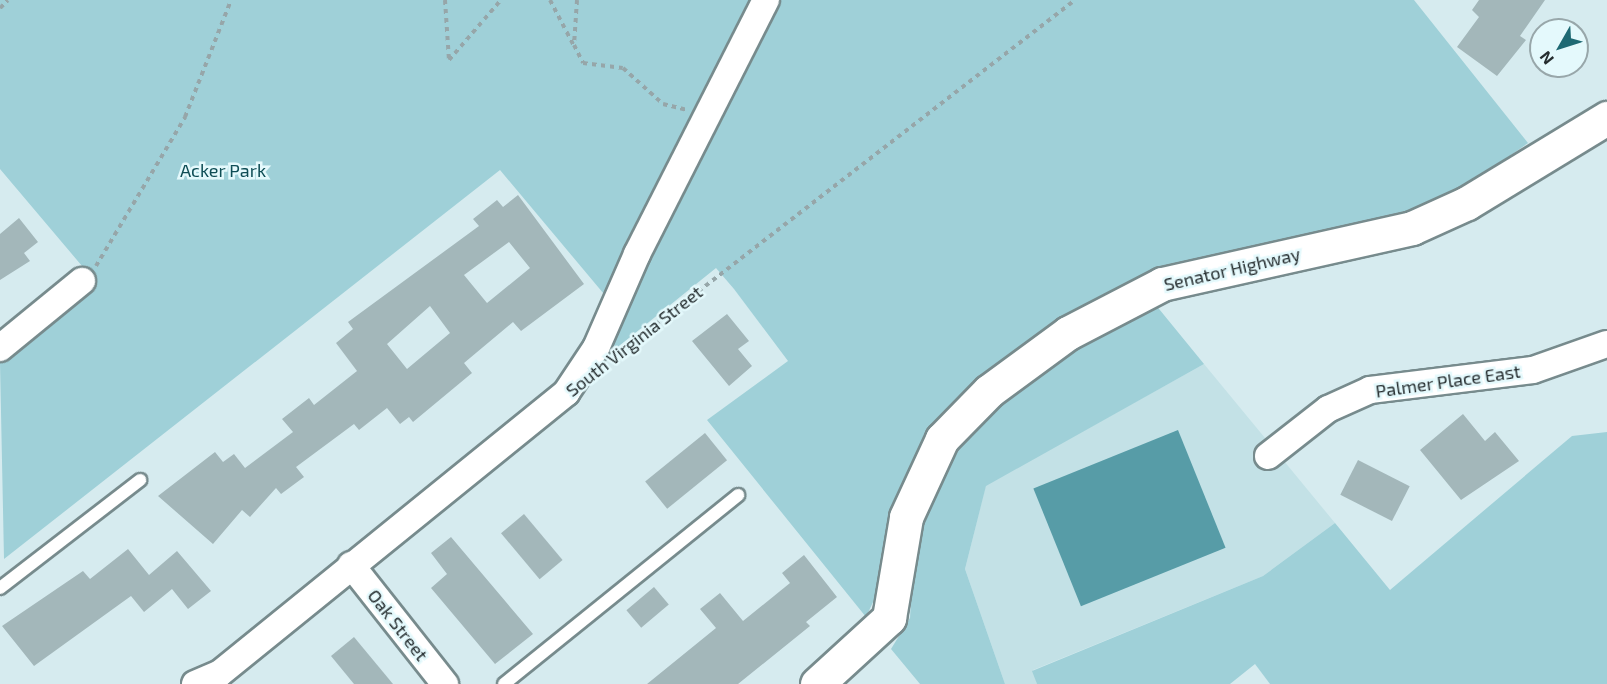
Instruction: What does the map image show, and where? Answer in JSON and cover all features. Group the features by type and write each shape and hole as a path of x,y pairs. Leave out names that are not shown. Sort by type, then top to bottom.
{"street":[{"name":"South Virginia Street","path":"195,684 219,674 566,393 596,348 707,114 766,0"},
{"name":"Senator Highway","path":"816,684 878,633 896,597 906,517 915,488 942,439 989,392 1068,333 1162,284 1421,224 1607,118"},
{"path":"0,348 82,281"},
{"name":"Palmer Place East","path":"1268,456 1328,409 1370,390 1533,370 1607,344"},
{"name":"Oak Street","path":"351,565 445,684"}],"lane":[{"path":"0,588 140,480"},
{"path":"504,684 738,495"}],"path":[{"path":"0,8 8,0"},
{"path":"82,281 185,117 231,0"},
{"path":"445,0 449,60 501,0"},
{"path":"550,0 583,63"},
{"path":"577,0 574,45 583,63"},
{"name":"South Virginia Street","path":"614,357 1075,0"},
{"path":"583,63 623,68 663,104 707,114"}],"shaded area":[{"path":"1204,364 1335,523 1263,576 1033,670 1037,684 1005,684 965,569 986,485"},
{"path":"1178,430 1226,548 1081,606 1033,488"}],"green space":[{"name":"Acker Park","path":"0,0 1414,0 1528,143 1461,190 1410,210 1183,264 1102,295 978,382 926,432 894,509 882,583 866,617 707,420 788,361 734,289 716,268 593,367 614,306 500,170 4,559 0,363 90,288 93,279 0,169"},
{"path":"1155,304 1204,364 986,486 965,569 1005,684 920,684 891,649 910,618 914,548 925,504 954,447 1037,371 1108,325"},
{"path":"1607,432 1607,684 1270,684 1255,664 1230,684 1037,684 1032,671 1263,576 1335,523 1390,590 1572,436"}],"building":[{"path":"1479,0 1545,0 1532,18 1529,18 1529,23 1520,36 1526,40 1497,76 1457,47 1479,17 1472,10"},
{"path":"518,195 584,284 521,331 513,322 464,363 472,373 413,422 409,417 400,424 387,408 359,430 354,424 296,467 304,477 281,494 276,488 250,517 242,510 213,544 158,496 215,452 223,462 234,454 245,468 293,432 282,419 309,398 314,405 357,371 336,343 353,329 348,322 479,226 473,219 497,200 503,207","holes":["509,242 530,268 487,303 464,275","430,306 450,333 407,369 387,344"]},
{"path":"19,218 38,242 24,253 30,261 0,280 0,234"},
{"path":"727,314 749,341 738,349 752,366 729,386 692,341"},
{"path":"1463,414 1485,441 1495,432 1519,461 1461,500 1420,450"},
{"path":"705,433 727,460 667,509 645,481"},
{"path":"1358,460 1410,486 1392,521 1340,495"},
{"path":"524,514 563,560 540,579 501,533"},
{"path":"451,537 533,634 495,664 431,588 447,574 431,553"},
{"path":"128,549 149,575 177,551 211,591 188,609 172,589 144,612 131,596 34,666 2,626 83,571 90,579"},
{"path":"804,555 837,597 806,622 810,626 738,684 647,684 716,628 700,609 720,593 743,621 790,583 782,573"},
{"path":"654,587 669,605 641,628 626,610"},
{"path":"354,637 393,684 354,684 331,656"}]}
